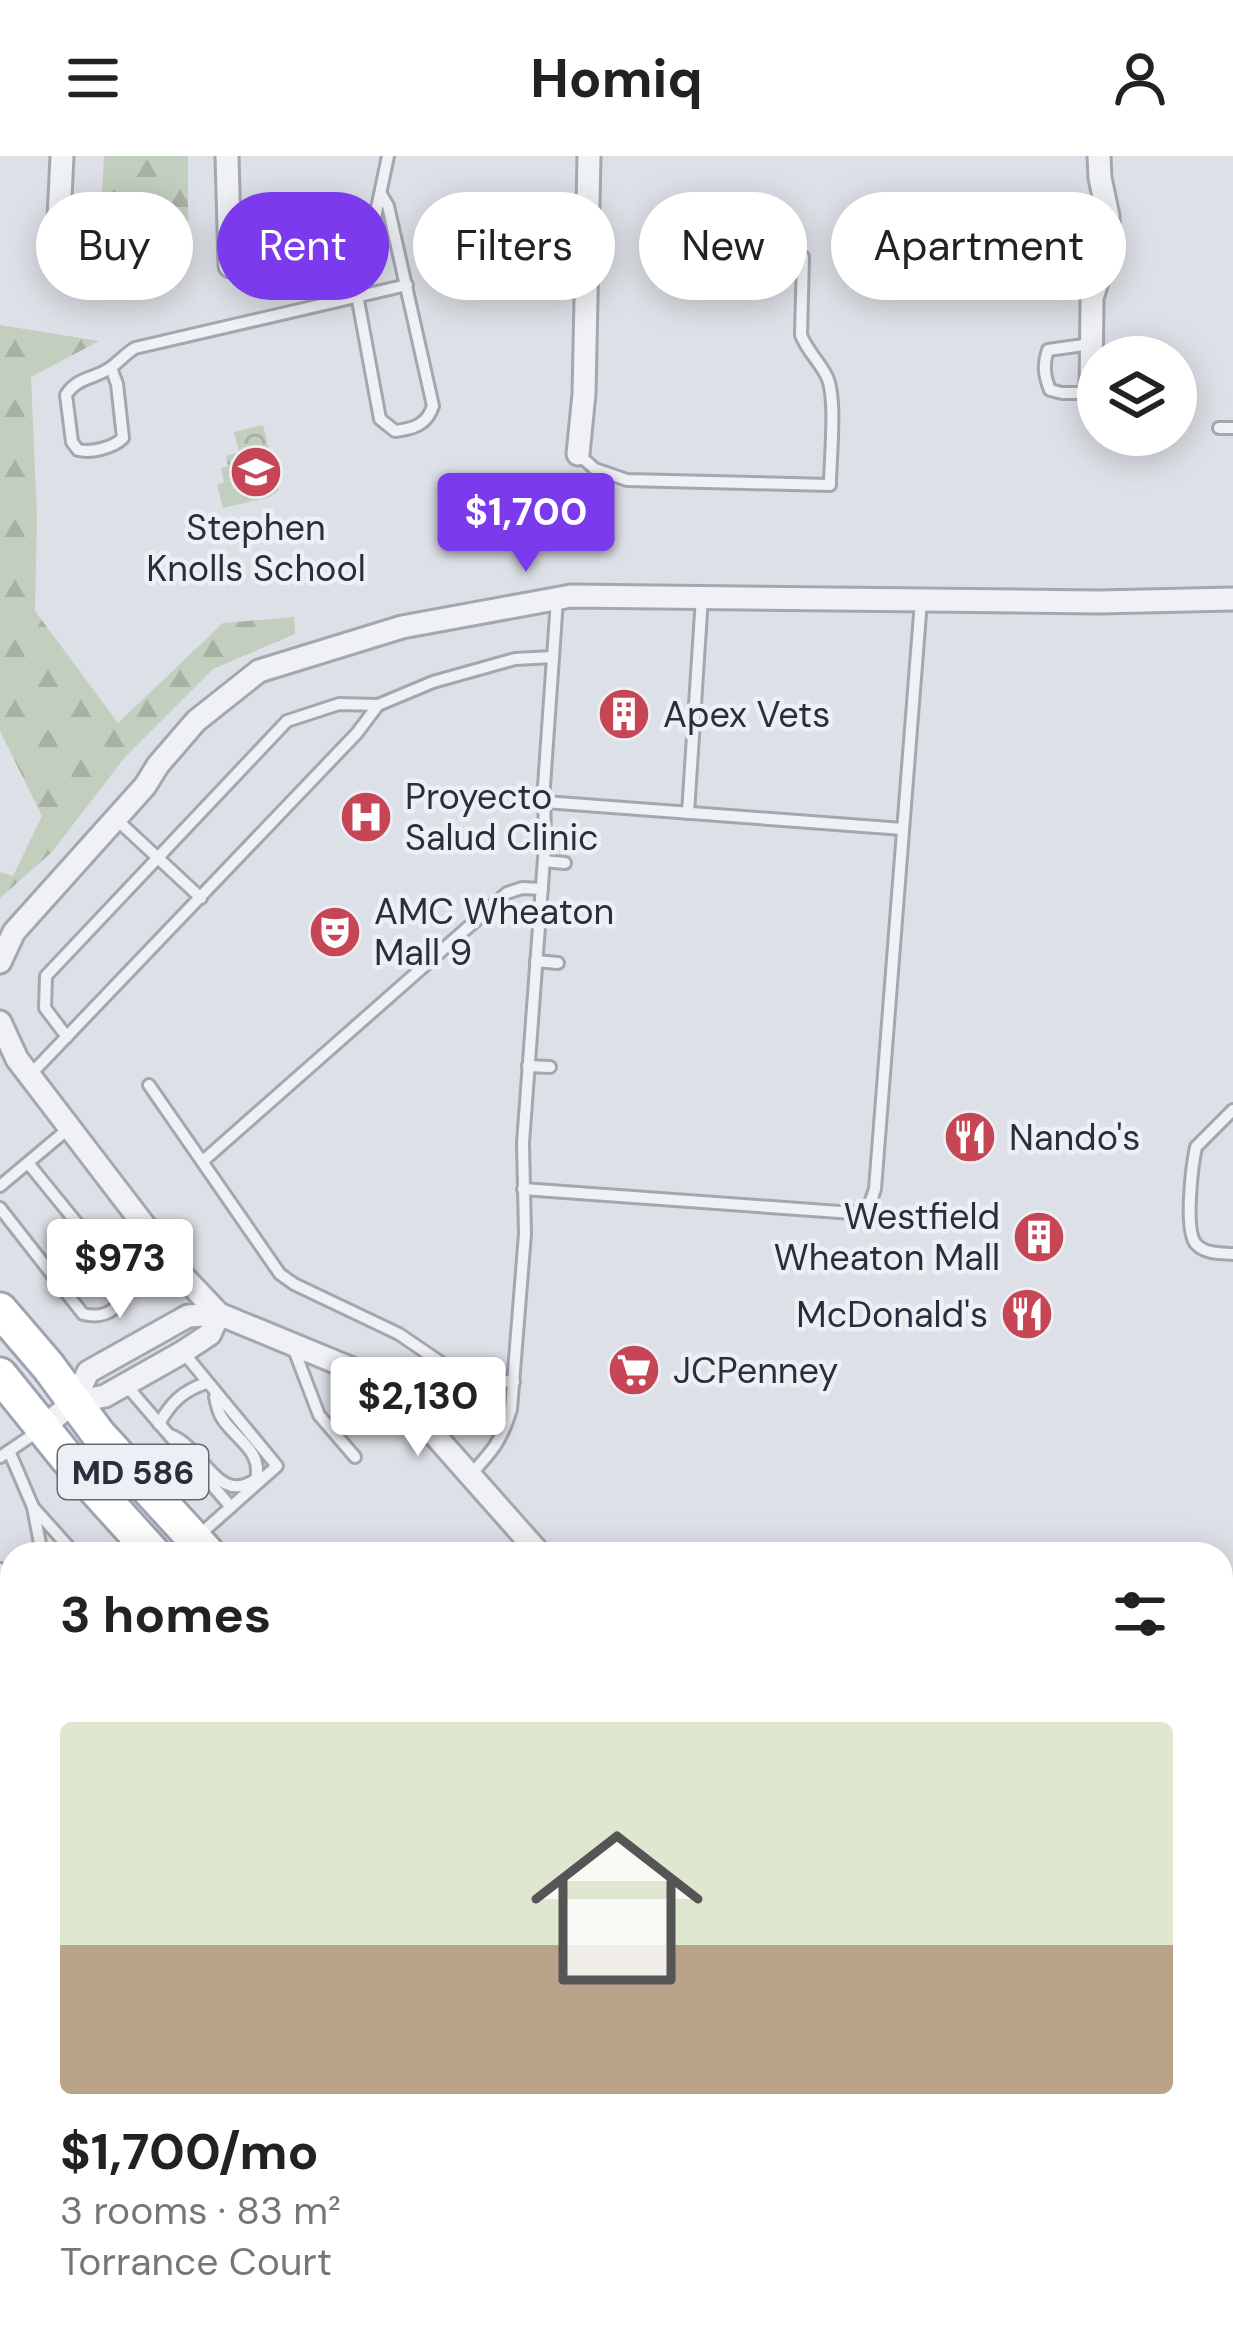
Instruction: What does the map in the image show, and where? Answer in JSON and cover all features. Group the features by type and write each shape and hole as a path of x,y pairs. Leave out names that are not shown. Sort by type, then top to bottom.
{"main road":[{"name":"MD 586","path":"0,1310 99,1435 197,1542"},
{"name":"MD 586","path":"0,1375 143,1542"}],"street":[{"path":"60,192 62,156"},
{"path":"227,156 228,192"},
{"path":"578,454 584,394 589,156"},
{"path":"1091,336 1091,298 1108,243 1100,156"},
{"path":"0,962 14,932 145,786 196,721 260,671 402,627 571,596 1233,599"},
{"path":"0,1022 17,1059 183,1276 219,1314 362,1373 408,1405 529,1542"},
{"path":"74,1402 106,1396 184,1352 210,1334 219,1314"},
{"path":"42,1428 74,1402 88,1372 188,1316 219,1314"}],"lane":[{"path":"381,192 388,156"},
{"path":"358,300 380,419 395,430 409,430 422,424 433,406 389,210"},
{"path":"389,289 407,286"},
{"path":"111,368 123,438 94,450 78,450 72,442 66,395 75,383 111,368 148,343 340,300"},
{"path":"578,454 595,469 627,480 830,485 832,390 801,335 802,300"},
{"path":"1077,346 1048,350 1044,362 1050,390 1077,393"},
{"path":"688,813 702,597"},
{"path":"470,1475 494,1451 512,1409 525,1234 523,1143 557,598"},
{"path":"524,1189 854,1213 871,1204 921,600"},
{"path":"67,1037 45,1008 46,976 287,721 339,704 378,705 433,682 515,659 553,657"},
{"path":"30,1075 357,733 378,705"},
{"path":"544,802 903,829"},
{"path":"116,819 201,898"},
{"path":"544,861 566,863"},
{"path":"203,1161 507,892 542,889"},
{"path":"536,961 558,963"},
{"path":"528,1066 550,1067"},
{"path":"149,1085 270,1262 294,1284 399,1334 462,1377 514,1382"},
{"path":"1233,1110 1196,1147 1190,1229 1199,1248 1233,1254"},
{"path":"0,1186 70,1126"},
{"path":"0,1208 83,1314 101,1316 117,1306 124,1281 28,1162"},
{"path":"293,1347 319,1415 355,1457"},
{"path":"184,1352 277,1466 231,1507 204,1542"},
{"path":"126,1385 231,1507"},
{"path":"159,1424 170,1405 188,1389 210,1386"},
{"path":"170,1435 183,1439 232,1488 244,1488 256,1479 255,1456 220,1416 210,1386"},
{"path":"42,1428 4,1454 33,1507 64,1542"},
{"path":"33,1507 39,1542"}],"green space":[{"path":"104,156 188,156 188,192 102,192"},
{"path":"0,325 99,341 31,377 37,517 35,611 118,723 223,623 294,617 295,634 213,669 125,757 52,852 0,898 0,872 13,876 42,816 0,731"},
{"path":"263,425 279,490 270,497 223,508 217,485 224,482 221,468 228,466 226,456 239,452 234,432"}],"place":[{"name":"Stephen Knolls School","path":"256,472"},
{"name":"Apex Vets","path":"624,714"},
{"name":"Proyecto Salud Clinic","path":"366,817"},
{"name":"AMC Wheaton Mall 9","path":"335,932"},
{"name":"Nando's","path":"970,1137"},
{"name":"Westfield Wheaton Mall","path":"1039,1237"},
{"name":"McDonald's","path":"1027,1314"},
{"name":"JCPenney","path":"634,1370"}]}
